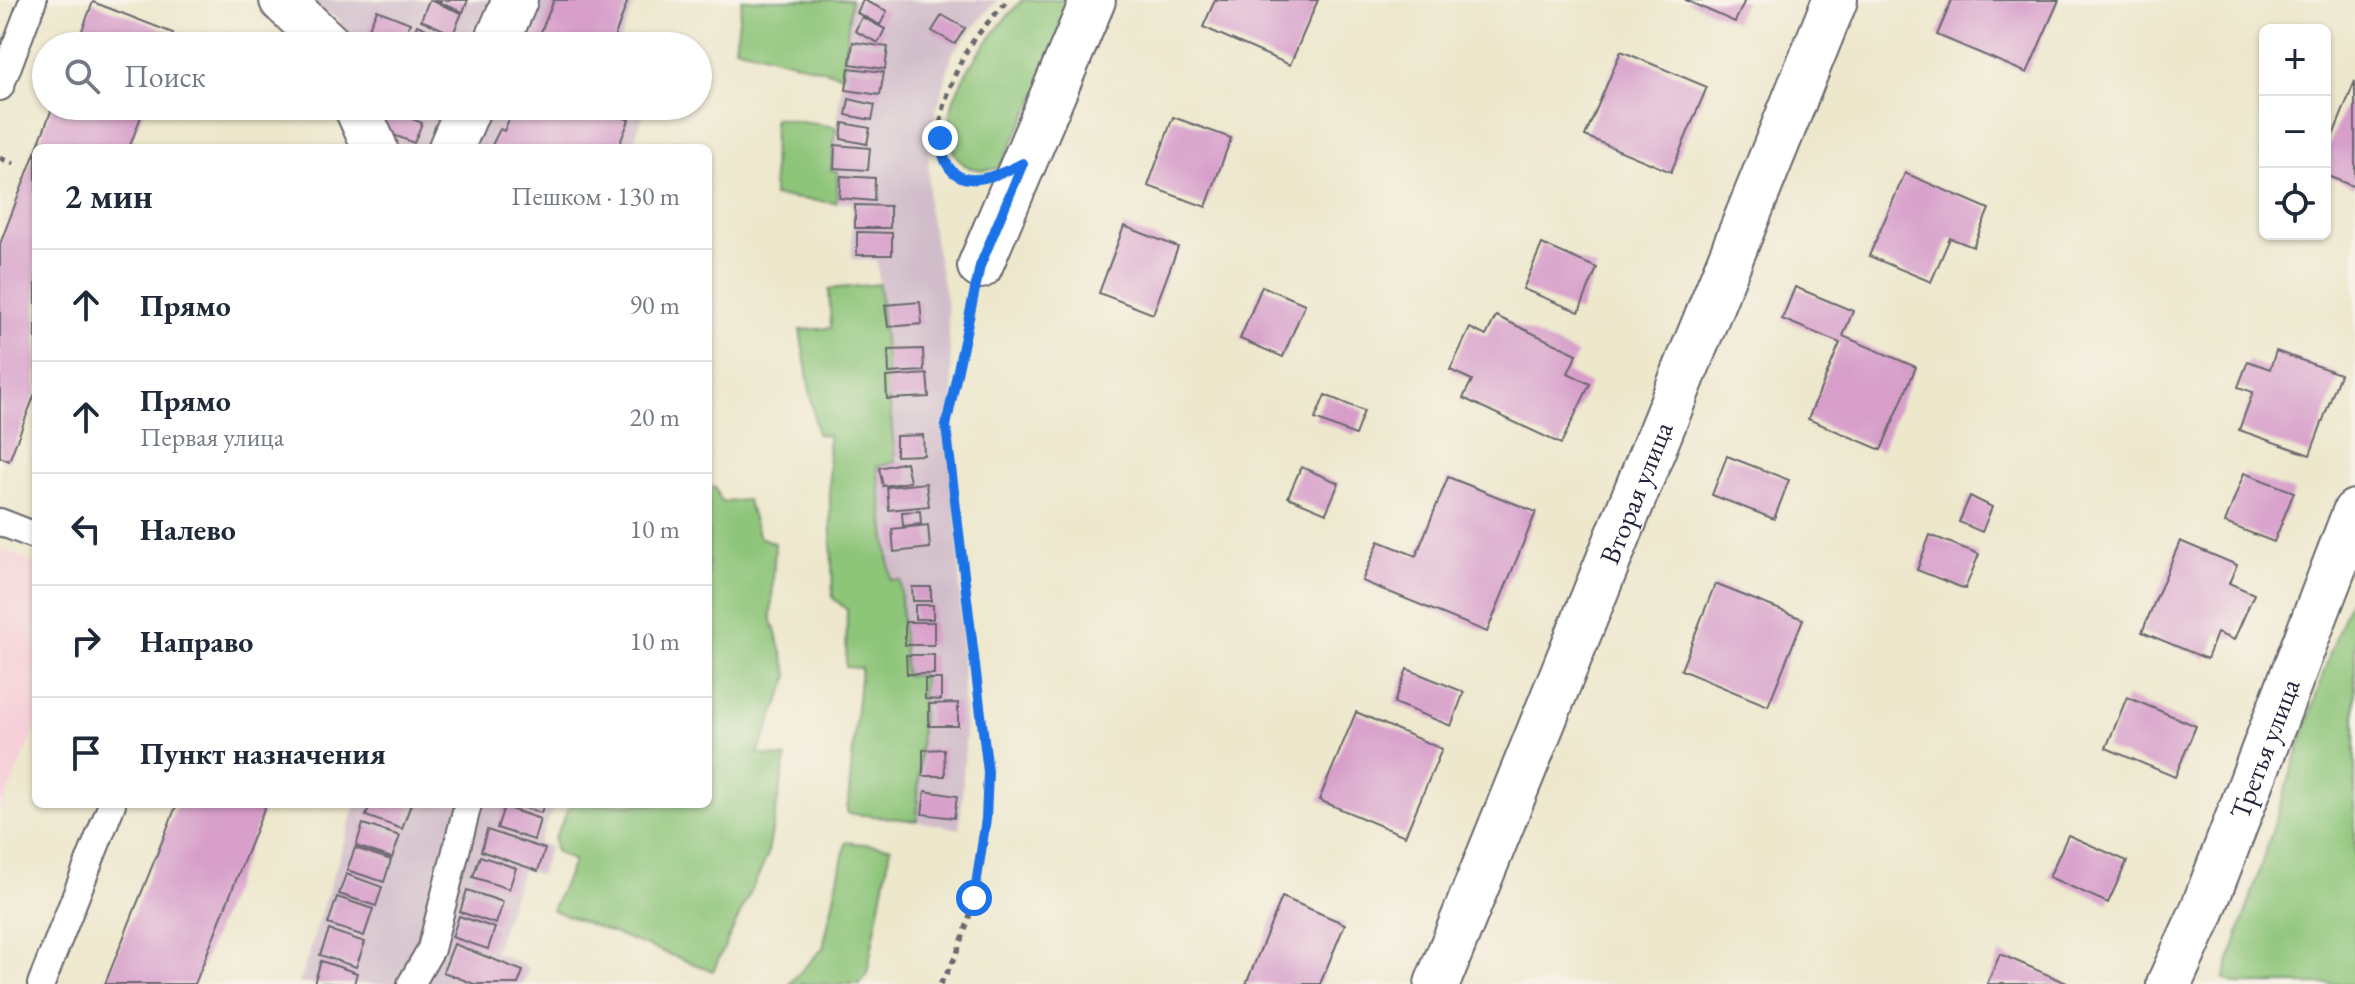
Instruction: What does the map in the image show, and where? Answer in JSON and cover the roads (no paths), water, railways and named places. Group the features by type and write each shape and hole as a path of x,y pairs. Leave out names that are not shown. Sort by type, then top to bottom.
{"street":[{"path":"282,0 315,32"},
{"path":"501,32 515,0"},
{"path":"980,266 1093,0"},
{"name":"Вторая улица","path":"1437,984 1835,0"},
{"path":"362,120 373,144"},
{"path":"453,144 463,120"},
{"name":"Третья улица","path":"2169,984 2201,914 2355,512"}],"lane":[{"path":"0,87 33,0"},
{"path":"0,522 32,534"},
{"path":"41,984 110,808"},
{"path":"411,984 431,949 467,808"}]}
